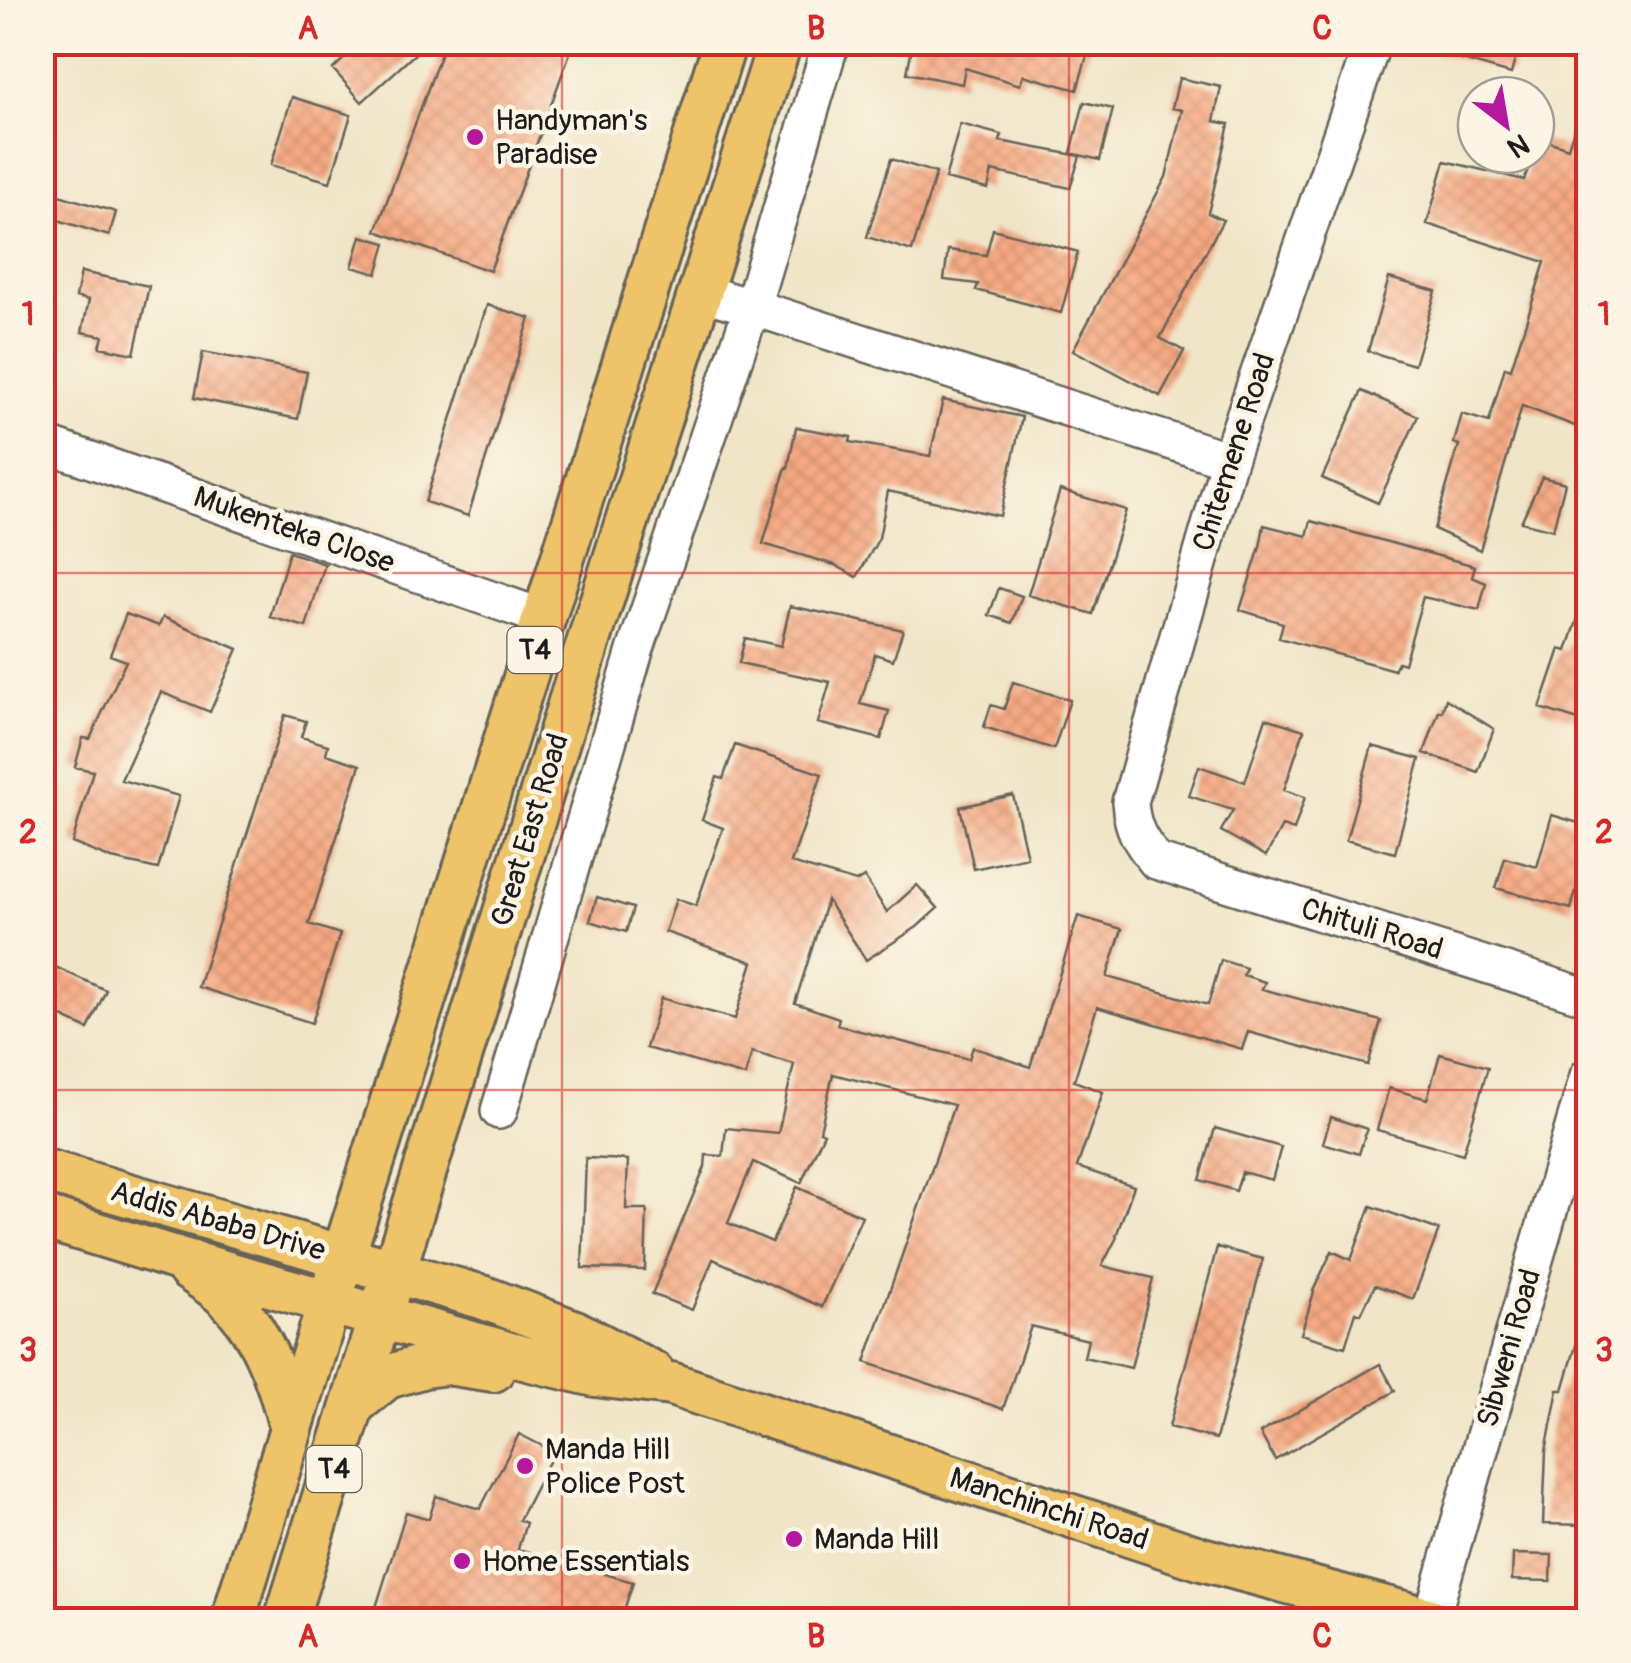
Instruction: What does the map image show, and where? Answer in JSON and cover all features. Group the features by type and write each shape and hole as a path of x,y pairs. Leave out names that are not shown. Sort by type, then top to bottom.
{"main road":[{"name":"Great East Road","path":"233,1620 359,1205 725,42"},
{"name":"Great East Road","path":"286,1620 592,631 780,42"},
{"name":"Addis Ababa Drive","path":"42,1170 394,1271"},
{"path":"288,1241 326,1228 359,1205"},
{"name":"Addis Ababa Drive","path":"42,1216 380,1317"},
{"path":"172,1257 223,1294 250,1325 269,1357 292,1428"},
{"name":"Manchinchi Road","path":"394,1271 548,1320 606,1347 670,1384 1202,1560 1431,1620"},
{"name":"Manchinchi Road","path":"380,1317 594,1376 670,1384"},
{"path":"354,1404 388,1377 447,1362 526,1376 562,1368"}],"street":[{"path":"499,1112 635,651 752,307 832,42"},
{"name":"Chitemene Road","path":"1156,862 1131,822 1130,802 1229,460 1373,42"},
{"path":"702,293 1229,460"},
{"name":"Mukenteka Close","path":"42,443 545,618"},
{"name":"Chituli Road","path":"1156,862 1588,997"},
{"name":"Sibweni Road","path":"1431,1620 1588,1076"}],"building":[{"path":"361,42 428,42 362,102 333,69"},
{"name":"Handyman's Paradise","path":"445,42 574,42 490,271 376,231"},
{"path":"913,42 1091,42 1077,90 1023,75 1020,85 965,68 962,84 907,73"},
{"path":"1425,42 1520,42 1511,74 1424,49"},
{"path":"1179,78 1221,87 1214,121 1229,124 1208,213 1223,220 1160,338 1184,351 1160,396 1073,350 1166,177 1182,110 1172,108"},
{"path":"292,97 351,115 330,182 271,165"},
{"path":"1583,100 1588,100 1588,431 1522,406 1480,550 1434,529 1459,445 1454,443 1462,414 1489,422 1505,367 1511,369 1545,262 1427,224 1445,161 1456,164 1456,175 1503,175 1524,180 1526,175 1556,175 1556,144 1568,148"},
{"path":"1084,102 1113,109 1100,160 1071,153"},
{"path":"960,124 1002,135 1000,141 1080,156 1070,188 992,171 988,189 945,179"},
{"path":"891,159 936,173 912,251 867,237"},
{"path":"42,190 116,212 109,236 42,215"},
{"path":"993,229 1078,252 1061,313 976,290 978,284 944,280 948,250 986,255"},
{"path":"361,236 386,243 377,274 352,267"},
{"path":"81,272 149,286 134,354 100,347 103,336 82,332 89,300 76,297"},
{"path":"1389,278 1436,291 1414,365 1368,351"},
{"path":"487,305 530,318 468,516 425,502"},
{"path":"203,352 307,372 298,419 194,398"},
{"path":"1362,391 1418,416 1378,503 1322,478"},
{"path":"943,400 1022,417 1000,516 888,491 879,538 857,577 835,565 763,544 788,468 796,427 851,437 850,442 930,456"},
{"path":"1542,477 1565,483 1553,530 1521,522"},
{"path":"1060,490 1126,510 1093,614 1028,595"},
{"path":"1311,521 1475,566 1472,577 1486,583 1479,610 1423,597 1404,664 1398,662 1394,670 1279,638 1283,623 1240,610 1264,525 1307,536"},
{"path":"289,552 325,564 306,627 270,617"},
{"path":"999,588 1022,596 1012,623 989,615"},
{"path":"1584,600 1588,601 1588,723 1540,708 1560,649 1567,651"},
{"path":"790,606 903,630 893,660 875,654 860,704 889,711 881,739 818,723 830,682 739,663 745,638 781,646"},
{"path":"126,614 159,626 163,617 238,649 210,712 161,692 121,780 179,796 158,869 112,859 72,843 93,771 75,767 83,738 90,739 126,661 110,655"},
{"path":"1013,682 1070,700 1054,749 984,727 991,705 1004,709"},
{"path":"1446,699 1494,729 1478,772 1424,753"},
{"path":"285,715 306,721 301,737 328,745 326,754 360,765 309,924 340,934 312,1023 198,987"},
{"path":"1266,718 1304,730 1284,790 1305,797 1294,830 1282,826 1266,856 1221,831 1233,810 1189,796 1199,766 1245,782"},
{"path":"735,745 822,774 791,863 856,882 864,877 887,912 917,885 938,908 917,927 866,960 827,900 795,1003 839,1018 837,1025 969,1059 973,1047 1030,1067 1078,916 1122,929 1107,977 1208,1005 1221,960 1246,968 1243,975 1265,982 1262,989 1381,1021 1368,1065 1248,1032 1242,1049 1097,1007 1074,1081 1103,1092 1077,1167 1134,1186 1117,1237 1102,1266 1153,1278 1131,1368 1084,1357 1088,1340 1031,1326 1003,1409 865,1362 954,1105 833,1074 820,1131 824,1133 801,1183 753,1162 728,1223 772,1242 797,1187 862,1216 822,1307 713,1259 692,1310 652,1294 705,1167 706,1155 723,1156 726,1128 778,1133 794,1064 752,1052 745,1076 646,1048 661,998 735,1019 753,962 665,932 676,899 696,906 723,828 702,820 717,777 723,779"},
{"path":"1372,746 1420,759 1395,853 1346,840"},
{"path":"1013,795 1027,857 974,869 960,807"},
{"path":"1552,815 1588,826 1588,846 1571,909 1496,888 1505,858 1537,867"},
{"path":"597,897 633,908 626,932 590,921"},
{"path":"42,961 106,990 88,1029 42,1008"},
{"path":"1440,1054 1488,1067 1463,1154 1377,1130 1389,1088 1427,1099"},
{"path":"1331,1117 1367,1129 1359,1154 1323,1143"},
{"path":"1215,1128 1281,1147 1272,1180 1242,1172 1236,1191 1200,1180"},
{"path":"586,1158 628,1160 626,1209 647,1209 645,1270 582,1268"},
{"path":"1371,1206 1439,1230 1413,1299 1375,1285 1361,1314 1356,1312 1345,1347 1301,1334 1313,1291 1332,1251 1351,1260"},
{"path":"1217,1247 1263,1259 1216,1439 1169,1427"},
{"path":"1582,1325 1588,1326 1588,1525 1543,1524 1546,1451 1558,1390 1563,1390"},
{"path":"1380,1364 1395,1391 1275,1460 1260,1433"},
{"name":"Home Essentials","path":"519,1434 554,1452 519,1520 526,1523 518,1549 633,1582 621,1620 372,1620 406,1512 429,1519 436,1496 480,1509"},
{"path":"1513,1554 1552,1555 1551,1581 1512,1580"}],"place":[{"name":"Handyman's Paradise","path":"475,137"},
{"name":"Manda Hill Police Post","path":"525,1466"},
{"name":"Manda Hill","path":"794,1539"},
{"name":"Home Essentials","path":"462,1561"}]}
